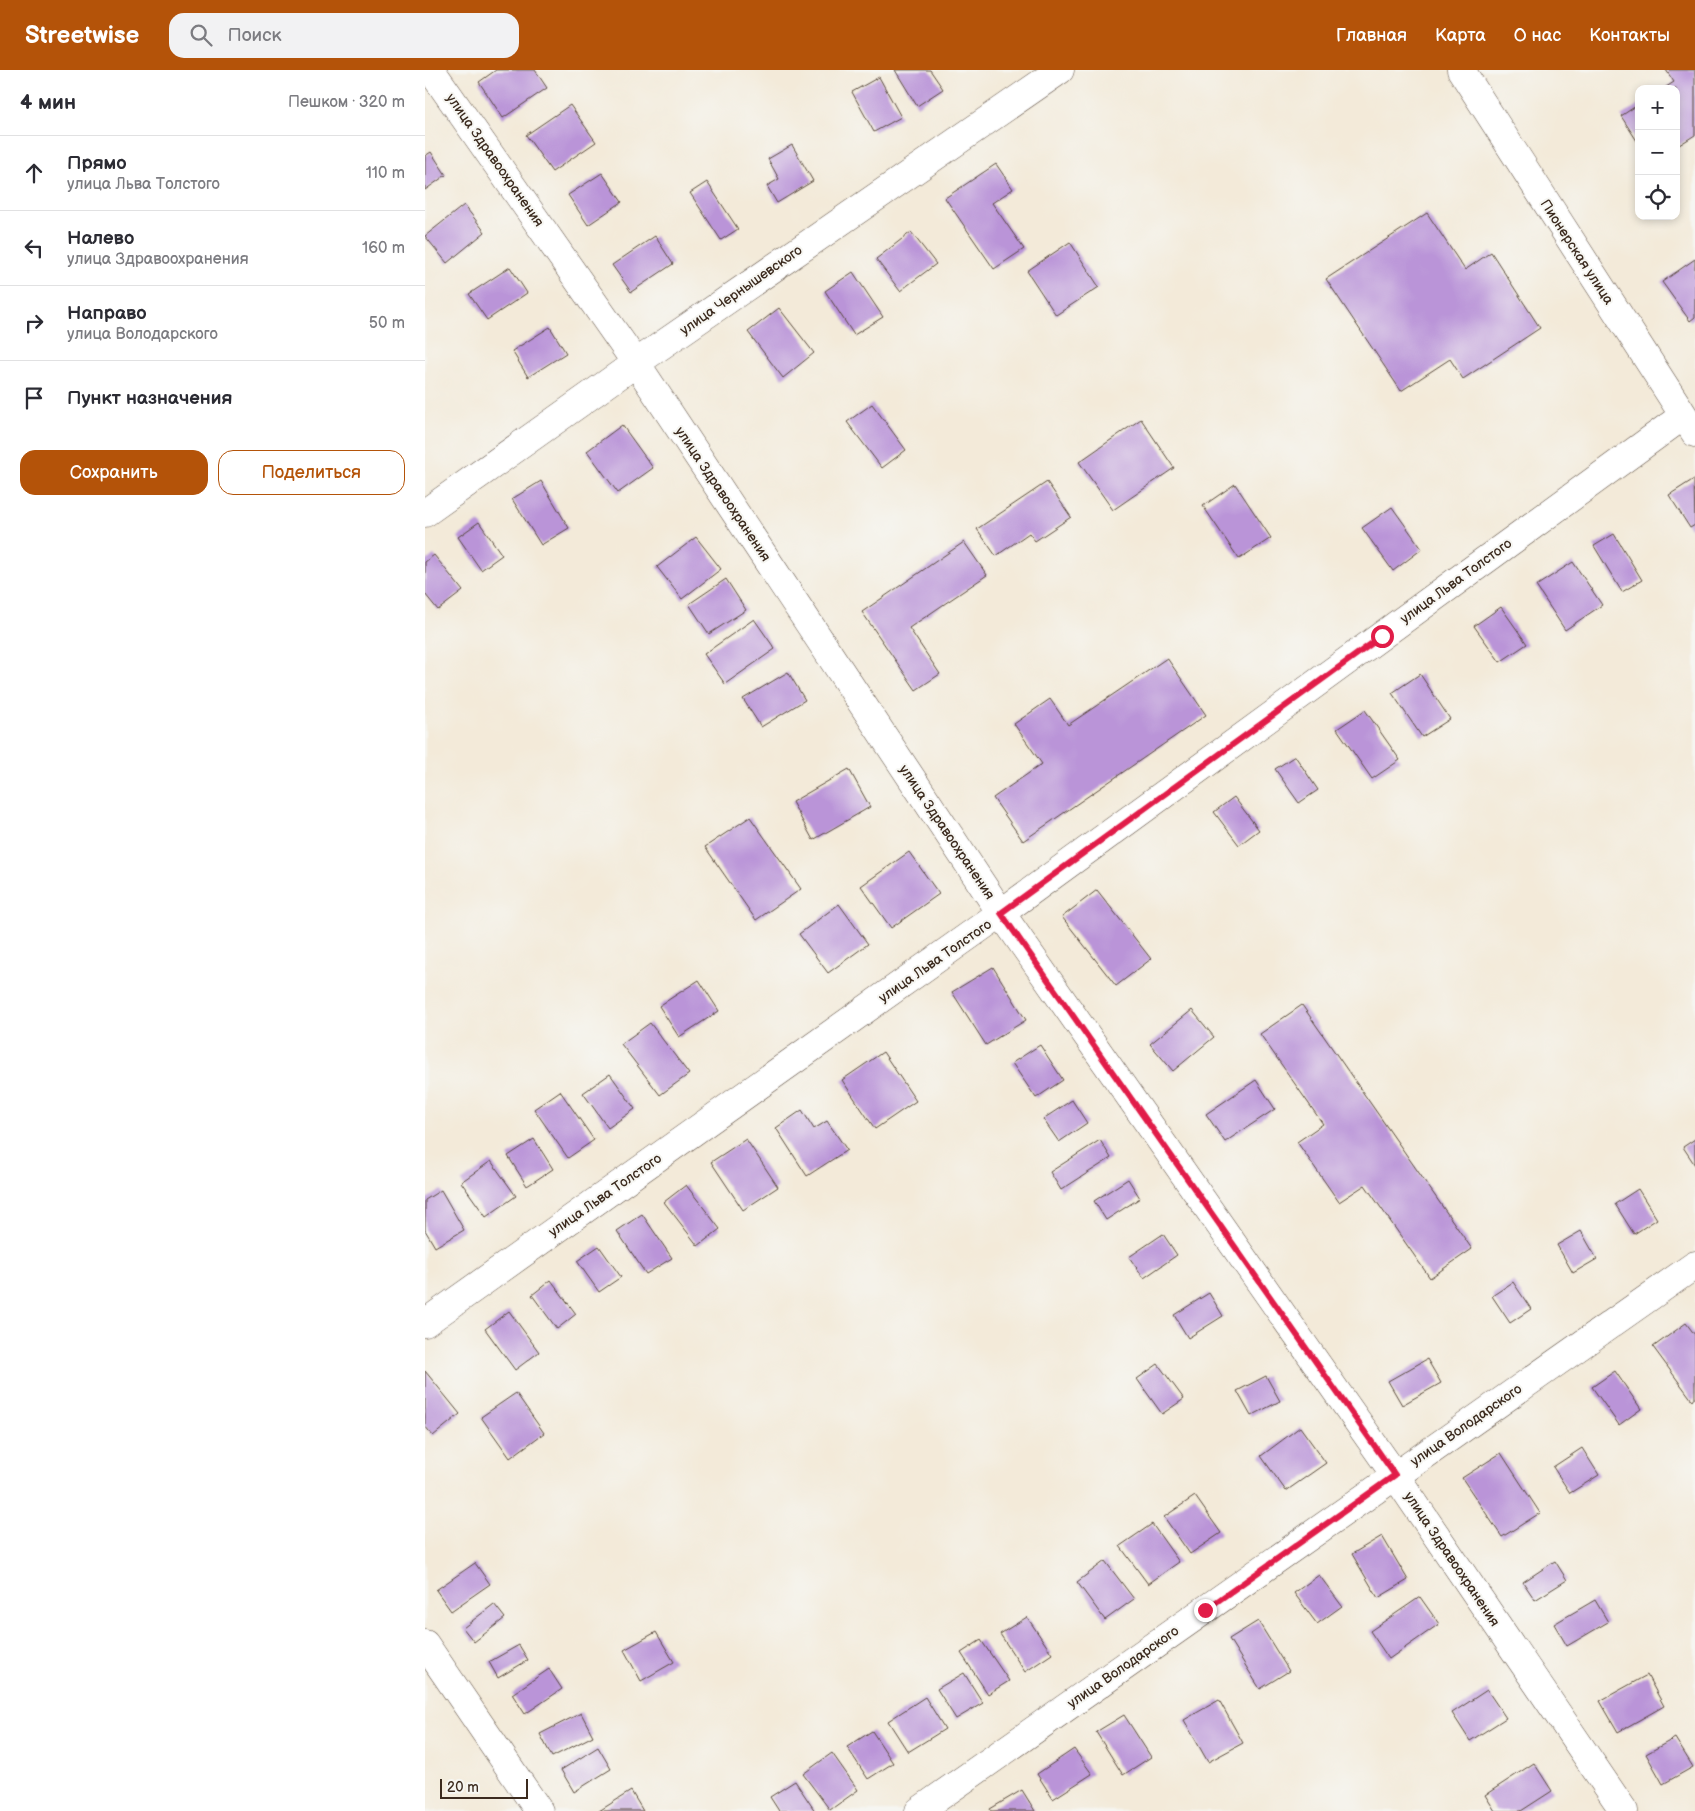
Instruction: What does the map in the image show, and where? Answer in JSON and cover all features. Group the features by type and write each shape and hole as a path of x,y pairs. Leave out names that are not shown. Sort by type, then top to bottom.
{"street":[{"name":"улица Здравоохранения","path":"431,70 636,363 1001,913 1395,1475 1624,1811"},
{"name":"улица Чернышевского","path":"425,513 636,363 1059,70"},
{"name":"Пионерская улица","path":"1461,70 1689,424"},
{"name":"улица Льва Толстого","path":"425,1323 1689,424"},
{"name":"улица Володарского","path":"919,1811 1695,1265"},
{"path":"425,1644 539,1811"}],"building":[{"path":"496,70 535,70 547,88 503,118 479,82"},
{"path":"895,70 930,70 943,89 917,106"},
{"path":"1666,70 1695,70 1695,135 1680,144 1680,85 1669,85 1674,82"},
{"path":"879,77 901,117 874,132 852,92"},
{"path":"570,105 596,142 552,172 526,135"},
{"path":"1635,107 1635,138 1621,116"},
{"path":"792,145 813,181 777,203 767,186 779,179 768,159"},
{"path":"431,152 446,175 425,190 425,156"},
{"path":"996,164 1013,189 992,203 1024,249 994,269 945,198"},
{"path":"602,173 622,202 588,225 568,195"},
{"path":"707,182 738,229 721,240 690,193"},
{"path":"464,205 485,232 447,263 425,236"},
{"path":"1427,213 1465,270 1491,252 1540,328 1463,379 1450,359 1401,391 1326,279"},
{"path":"911,232 936,264 900,291 876,259"},
{"path":"655,236 673,264 631,292 612,265"},
{"path":"1070,242 1099,287 1056,315 1027,271"},
{"path":"1695,259 1695,317 1690,321 1662,282"},
{"path":"510,267 527,293 487,320 469,294"},
{"path":"853,272 883,317 854,335 825,291"},
{"path":"779,308 814,353 783,378 748,332"},
{"path":"550,327 566,353 528,377 512,351"},
{"path":"872,404 906,450 882,468 847,422"},
{"path":"1141,419 1174,468 1113,510 1079,462"},
{"path":"622,425 653,468 618,493 587,451"},
{"path":"1694,479 1695,525 1690,528 1669,495"},
{"path":"541,481 569,528 541,545 512,499"},
{"path":"1047,482 1071,517 1035,541 1029,533 996,556 977,529"},
{"path":"1235,484 1271,538 1239,559 1203,506"},
{"path":"1392,507 1422,549 1393,571 1362,528"},
{"path":"479,522 502,555 481,570 458,537"},
{"path":"1614,534 1642,580 1622,592 1594,546"},
{"path":"696,537 721,569 682,599 657,567"},
{"path":"964,542 987,575 909,628 940,674 916,690 862,612"},
{"path":"434,555 463,591 438,610 425,594 425,562"},
{"path":"1573,562 1602,605 1565,630 1536,586"},
{"path":"726,579 746,610 709,634 689,604"},
{"path":"1501,607 1527,644 1500,662 1474,626"},
{"path":"754,619 775,649 725,684 704,654"},
{"path":"1167,658 1206,715 1023,841 993,798 1042,764 1014,724 1050,699 1068,725"},
{"path":"788,672 805,700 761,727 743,699"},
{"path":"1420,674 1450,719 1422,737 1392,693"},
{"path":"1365,710 1400,760 1372,779 1337,729"},
{"path":"1295,756 1318,790 1299,803 1275,769"},
{"path":"849,769 870,807 813,840 792,802"},
{"path":"1234,797 1259,830 1239,845 1214,812"},
{"path":"750,817 801,889 756,920 705,847"},
{"path":"909,852 939,894 891,928 861,886"},
{"path":"1097,890 1151,959 1116,986 1062,917"},
{"path":"839,904 868,944 828,973 799,934"},
{"path":"993,967 1026,1020 986,1045 952,992"},
{"path":"699,980 719,1011 679,1037 659,1006"},
{"path":"1302,1005 1472,1249 1430,1278 1365,1185 1339,1202 1297,1142 1323,1124 1260,1034"},
{"path":"1192,1010 1214,1037 1173,1071 1150,1044"},
{"path":"650,1023 689,1074 660,1095 621,1044"},
{"path":"1040,1045 1063,1080 1036,1098 1012,1063"},
{"path":"883,1052 916,1101 875,1129 842,1080"},
{"path":"610,1074 635,1109 608,1128 583,1093"},
{"path":"1256,1080 1275,1109 1225,1142 1206,1114"},
{"path":"560,1091 594,1140 568,1158 534,1109"},
{"path":"1072,1100 1087,1123 1059,1142 1043,1119"},
{"path":"802,1110 814,1129 827,1121 847,1150 807,1176 776,1128"},
{"path":"534,1139 553,1169 527,1186 508,1156"},
{"path":"746,1139 778,1187 743,1210 711,1162"},
{"path":"1695,1139 1695,1165 1683,1147"},
{"path":"1100,1140 1111,1158 1061,1190 1050,1172"},
{"path":"491,1161 516,1196 486,1217 461,1182"},
{"path":"1128,1179 1140,1198 1106,1220 1094,1201"},
{"path":"686,1185 720,1229 698,1246 664,1202"},
{"path":"1638,1189 1657,1219 1634,1234 1615,1204"},
{"path":"441,1190 464,1230 435,1247 425,1230 425,1200"},
{"path":"642,1214 672,1258 646,1274 617,1231"},
{"path":"1581,1231 1597,1259 1573,1273 1557,1245"},
{"path":"1163,1234 1177,1255 1144,1278 1129,1257"},
{"path":"599,1246 621,1277 599,1292 577,1261"},
{"path":"551,1280 576,1314 557,1329 532,1295"},
{"path":"1513,1282 1531,1309 1510,1323 1492,1296"},
{"path":"1209,1293 1223,1316 1188,1338 1174,1315"},
{"path":"509,1311 539,1352 515,1370 485,1329"},
{"path":"1686,1323 1695,1335 1695,1398 1692,1400 1653,1347"},
{"path":"1427,1359 1441,1383 1402,1405 1388,1381"},
{"path":"1158,1364 1184,1399 1162,1414 1137,1379"},
{"path":"425,1371 460,1414 433,1436 425,1426"},
{"path":"1615,1371 1641,1409 1619,1425 1592,1387"},
{"path":"1266,1376 1280,1401 1251,1416 1237,1391"},
{"path":"516,1393 544,1433 510,1458 481,1417"},
{"path":"1300,1427 1326,1463 1286,1491 1261,1456"},
{"path":"1582,1448 1599,1475 1570,1493 1553,1467"},
{"path":"1501,1453 1540,1513 1502,1537 1462,1478"},
{"path":"1195,1496 1221,1533 1190,1554 1164,1517"},
{"path":"1152,1524 1179,1562 1148,1584 1120,1546"},
{"path":"1382,1536 1408,1580 1378,1598 1352,1554"},
{"path":"1105,1561 1134,1599 1105,1620 1077,1582"},
{"path":"1555,1561 1567,1580 1535,1600 1523,1582"},
{"path":"475,1563 490,1584 451,1611 436,1590"},
{"path":"1319,1575 1342,1606 1317,1624 1294,1593"},
{"path":"1420,1597 1439,1624 1389,1659 1370,1631"},
{"path":"1595,1600 1608,1622 1567,1646 1554,1624"},
{"path":"494,1604 505,1618 474,1642 463,1628"},
{"path":"1027,1617 1052,1654 1025,1672 1000,1634"},
{"path":"1258,1621 1289,1671 1260,1689 1229,1639"},
{"path":"656,1632 674,1662 641,1681 624,1650"},
{"path":"981,1640 1009,1681 988,1694 961,1653"},
{"path":"519,1645 528,1660 498,1678 489,1662"},
{"path":"549,1669 562,1689 525,1714 512,1694"},
{"path":"964,1673 983,1703 956,1719 937,1689"},
{"path":"1647,1675 1664,1706 1618,1732 1600,1701"},
{"path":"1487,1690 1506,1718 1470,1741 1452,1713"},
{"path":"925,1697 945,1729 908,1752 888,1721"},
{"path":"1219,1700 1243,1743 1208,1762 1184,1720"},
{"path":"581,1713 593,1736 552,1757 540,1734"},
{"path":"1124,1715 1151,1757 1123,1775 1096,1732"},
{"path":"872,1731 893,1763 868,1779 847,1747"},
{"path":"1675,1738 1693,1767 1663,1784 1646,1754"},
{"path":"598,1747 611,1769 574,1792 561,1770"},
{"path":"1074,1749 1092,1774 1053,1799 1037,1774"},
{"path":"832,1753 858,1790 830,1810 803,1774"},
{"path":"1534,1763 1552,1791 1521,1811 1495,1811 1485,1795"},
{"path":"795,1781 815,1811 779,1811 770,1797"},
{"path":"1022,1790 1035,1811 991,1811 990,1809"},
{"path":"631,1791 643,1811 599,1811"}],"route":[{"path":"1205,1610 1395,1475 1001,913 1382,636"}]}
